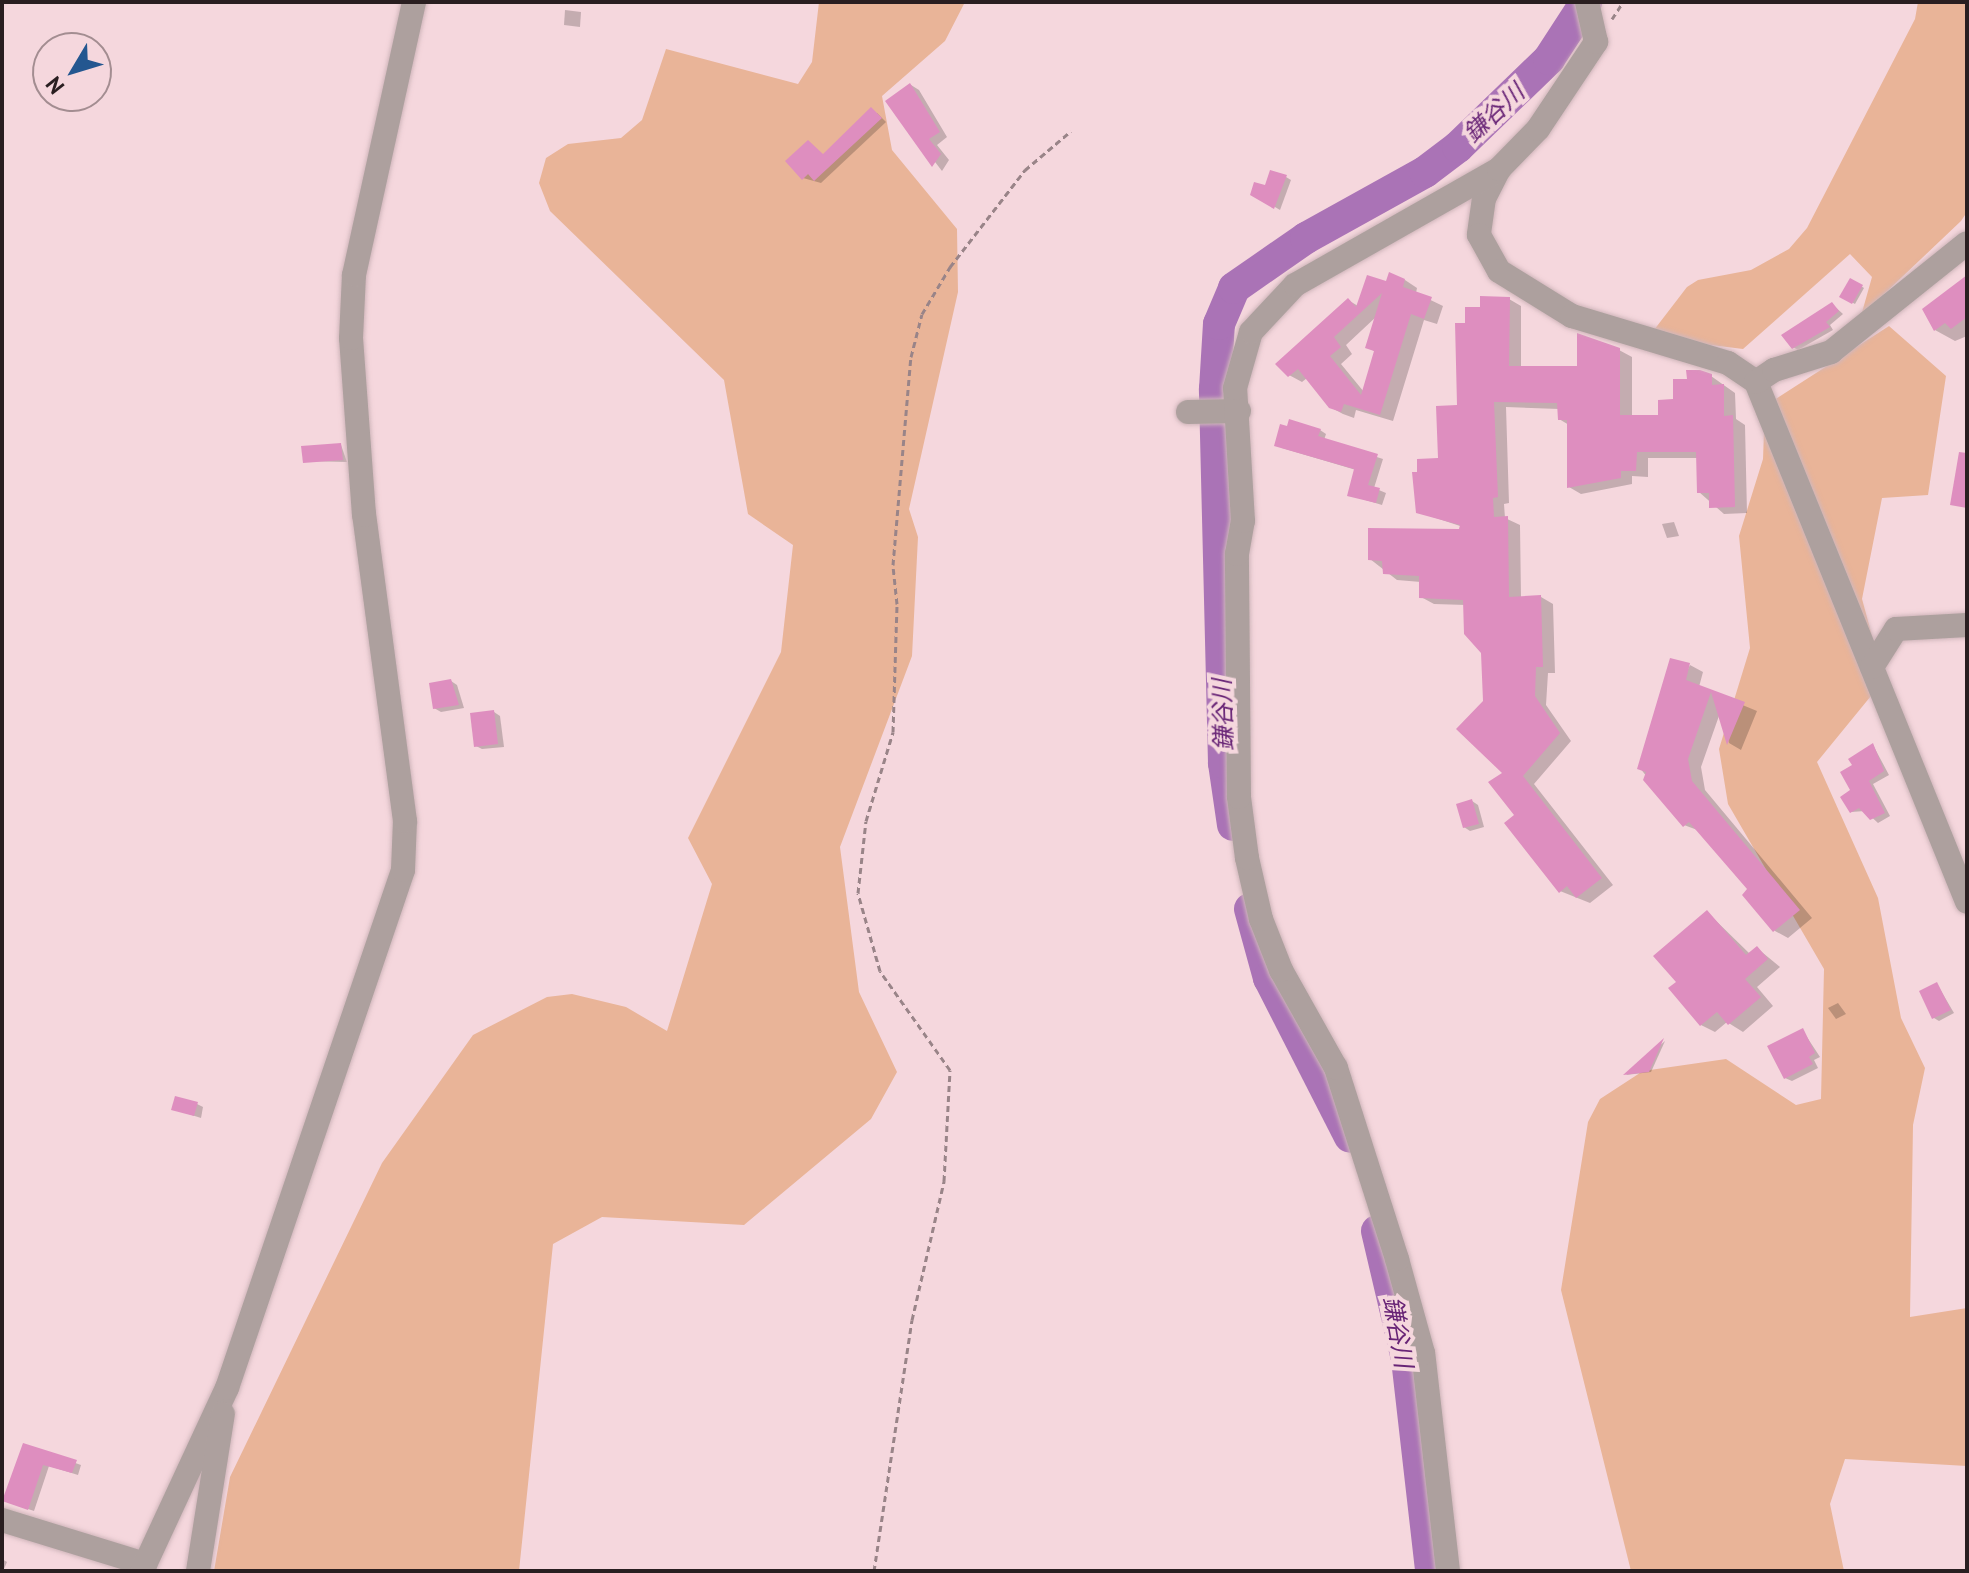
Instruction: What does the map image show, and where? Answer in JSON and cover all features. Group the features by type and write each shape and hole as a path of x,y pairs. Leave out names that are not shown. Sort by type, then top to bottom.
{"street":[{"path":"2,1520 143,1567 227,1388 403,870 405,821 364,515 351,338 354,275 414,2"},
{"path":"1448,1571 1423,1353 1397,1259 1336,1068 1281,970 1261,919 1247,858 1239,797 1239,411 1235,388 1242,351 1277,301 1295,285 1499,169 1538,129 1596,42 1587,2"},
{"path":"1499,169 1484,198 1479,235 1499,271 1572,316 1728,363 1756,382 1967,902"},
{"path":"1756,382 1774,370 1813,360 1840,346 1967,243"},
{"path":"1188,412 1239,411"},
{"path":"1872,667 1896,629 1967,625"},
{"path":"198,1571 227,1388"}],"path":[{"path":"874,1571 912,1320 944,1181 950,1070 880,971 858,893 866,821 893,732 897,604 893,565 911,357 922,314 950,267 1025,170 1071,131"}],"shaded area":[{"path":"819,2 965,2 945,41 882,96 892,150 957,229 958,292 909,509 918,537 912,656 840,847 859,992 897,1072 871,1119 744,1225 602,1217 553,1244 519,1571 214,1571 230,1477 382,1163 473,1035 547,997 572,994 626,1007 667,1031 712,884 688,838 781,652 793,545 748,514 724,380 550,211 539,183 546,158 568,144 621,138 642,120 666,49 798,84 812,62"},
{"path":"1918,2 1967,2 1967,212 1961,221 1861,316 1872,277 1850,254 1743,349 1679,341 1654,330 1687,287 1698,280 1751,270 1789,249 1807,228 1915,19"},
{"path":"1889,326 1946,376 1928,495 1882,498 1862,599 1884,680 1817,762 1878,898 1901,1018 1925,1068 1913,1125 1910,1317 1967,1308 1967,1466 1845,1459 1830,1504 1844,1571 1631,1571 1561,1290 1588,1122 1600,1099 1643,1071 1726,1059 1796,1105 1821,1099 1824,969 1728,804 1719,749 1750,648 1739,536 1763,459 1765,406"}],"building":[{"path":"910,83 940,132 929,139 941,154 932,167 885,101"},
{"path":"871,107 882,118 814,181 808,174 802,180 785,161 808,140 823,154"},
{"path":"1270,170 1287,175 1274,209 1250,195 1254,182 1265,185"},
{"path":"1389,272 1405,279 1403,287 1432,297 1424,319 1411,314 1380,415 1344,404 1341,412 1329,408 1298,369 1288,377 1275,364 1348,298 1356,307 1367,275 1386,281","holes":["1382,293 1365,348 1374,351 1361,395 1330,356 1341,347 1334,337"]},
{"path":"1967,275 1967,317 1951,329 1945,323 1934,331 1922,309"},
{"path":"1850,278 1863,285 1852,304 1839,297"},
{"path":"1480,296 1510,297 1509,366 1577,366 1577,333 1620,348 1620,415 1658,415 1658,400 1673,399 1673,379 1687,379 1686,370 1700,370 1712,374 1712,385 1724,384 1724,416 1733,415 1735,507 1709,508 1709,493 1697,493 1696,452 1637,452 1636,471 1621,471 1621,478 1567,488 1567,420 1558,420 1557,403 1494,402 1498,497 1493,498 1494,517 1508,516 1509,597 1541,595 1543,667 1536,667 1535,696 1560,733 1523,776 1602,878 1576,898 1567,886 1559,893 1504,823 1514,815 1488,782 1502,773 1456,729 1483,701 1481,653 1464,634 1463,600 1419,598 1419,576 1383,574 1382,561 1368,560 1368,528 1459,529 1460,525 1416,513 1412,472 1417,472 1417,459 1438,458 1436,406 1457,405 1455,323 1465,323 1465,307 1480,307"},
{"path":"1832,302 1839,311 1826,322 1830,327 1792,349 1781,335"},
{"path":"1289,419 1321,429 1318,436 1378,454 1368,485 1380,488 1376,503 1347,496 1354,469 1274,446 1280,424 1287,426"},
{"path":"341,443 343,460 303,463 301,446"},
{"path":"1959,452 1967,453 1967,508 1950,505"},
{"path":"1670,658 1690,663 1686,680 1745,702 1727,745 1711,692 1688,759 1692,781 1800,910 1773,932 1742,895 1747,889 1689,822 1683,827 1643,780 1646,772 1637,769"},
{"path":"451,679 459,705 433,709 429,683"},
{"path":"494,710 498,744 474,747 470,713"},
{"path":"1873,743 1884,771 1869,781 1885,813 1870,820 1859,808 1850,813 1840,797 1850,790 1840,772 1852,765 1848,759"},
{"path":"1472,799 1479,824 1463,828 1456,804"},
{"path":"1707,910 1746,955 1757,946 1768,959 1745,979 1761,997 1728,1025 1717,1012 1700,1026 1668,988 1676,982 1653,956"},
{"path":"1937,982 1951,1010 1932,1019 1919,991"},
{"path":"1803,1028 1815,1053 1809,1057 1813,1064 1784,1079 1767,1046"},
{"path":"1664,1038 1649,1072 1623,1075"},
{"path":"175,1096 198,1102 194,1116 171,1110"},
{"path":"23,1443 77,1460 72,1473 43,1465 28,1510 2,1501"}],"waterway":[{"name":"鎌谷川","path":"1233,825 1224,763 1215,389 1219,324 1234,288 1306,238 1425,172 1458,147 1549,59 1586,2"},
{"name":"鎌谷川","path":"1250,909 1269,978 1350,1137"},
{"name":"鎌谷川","path":"1377,1231 1407,1359 1431,1571"}]}
